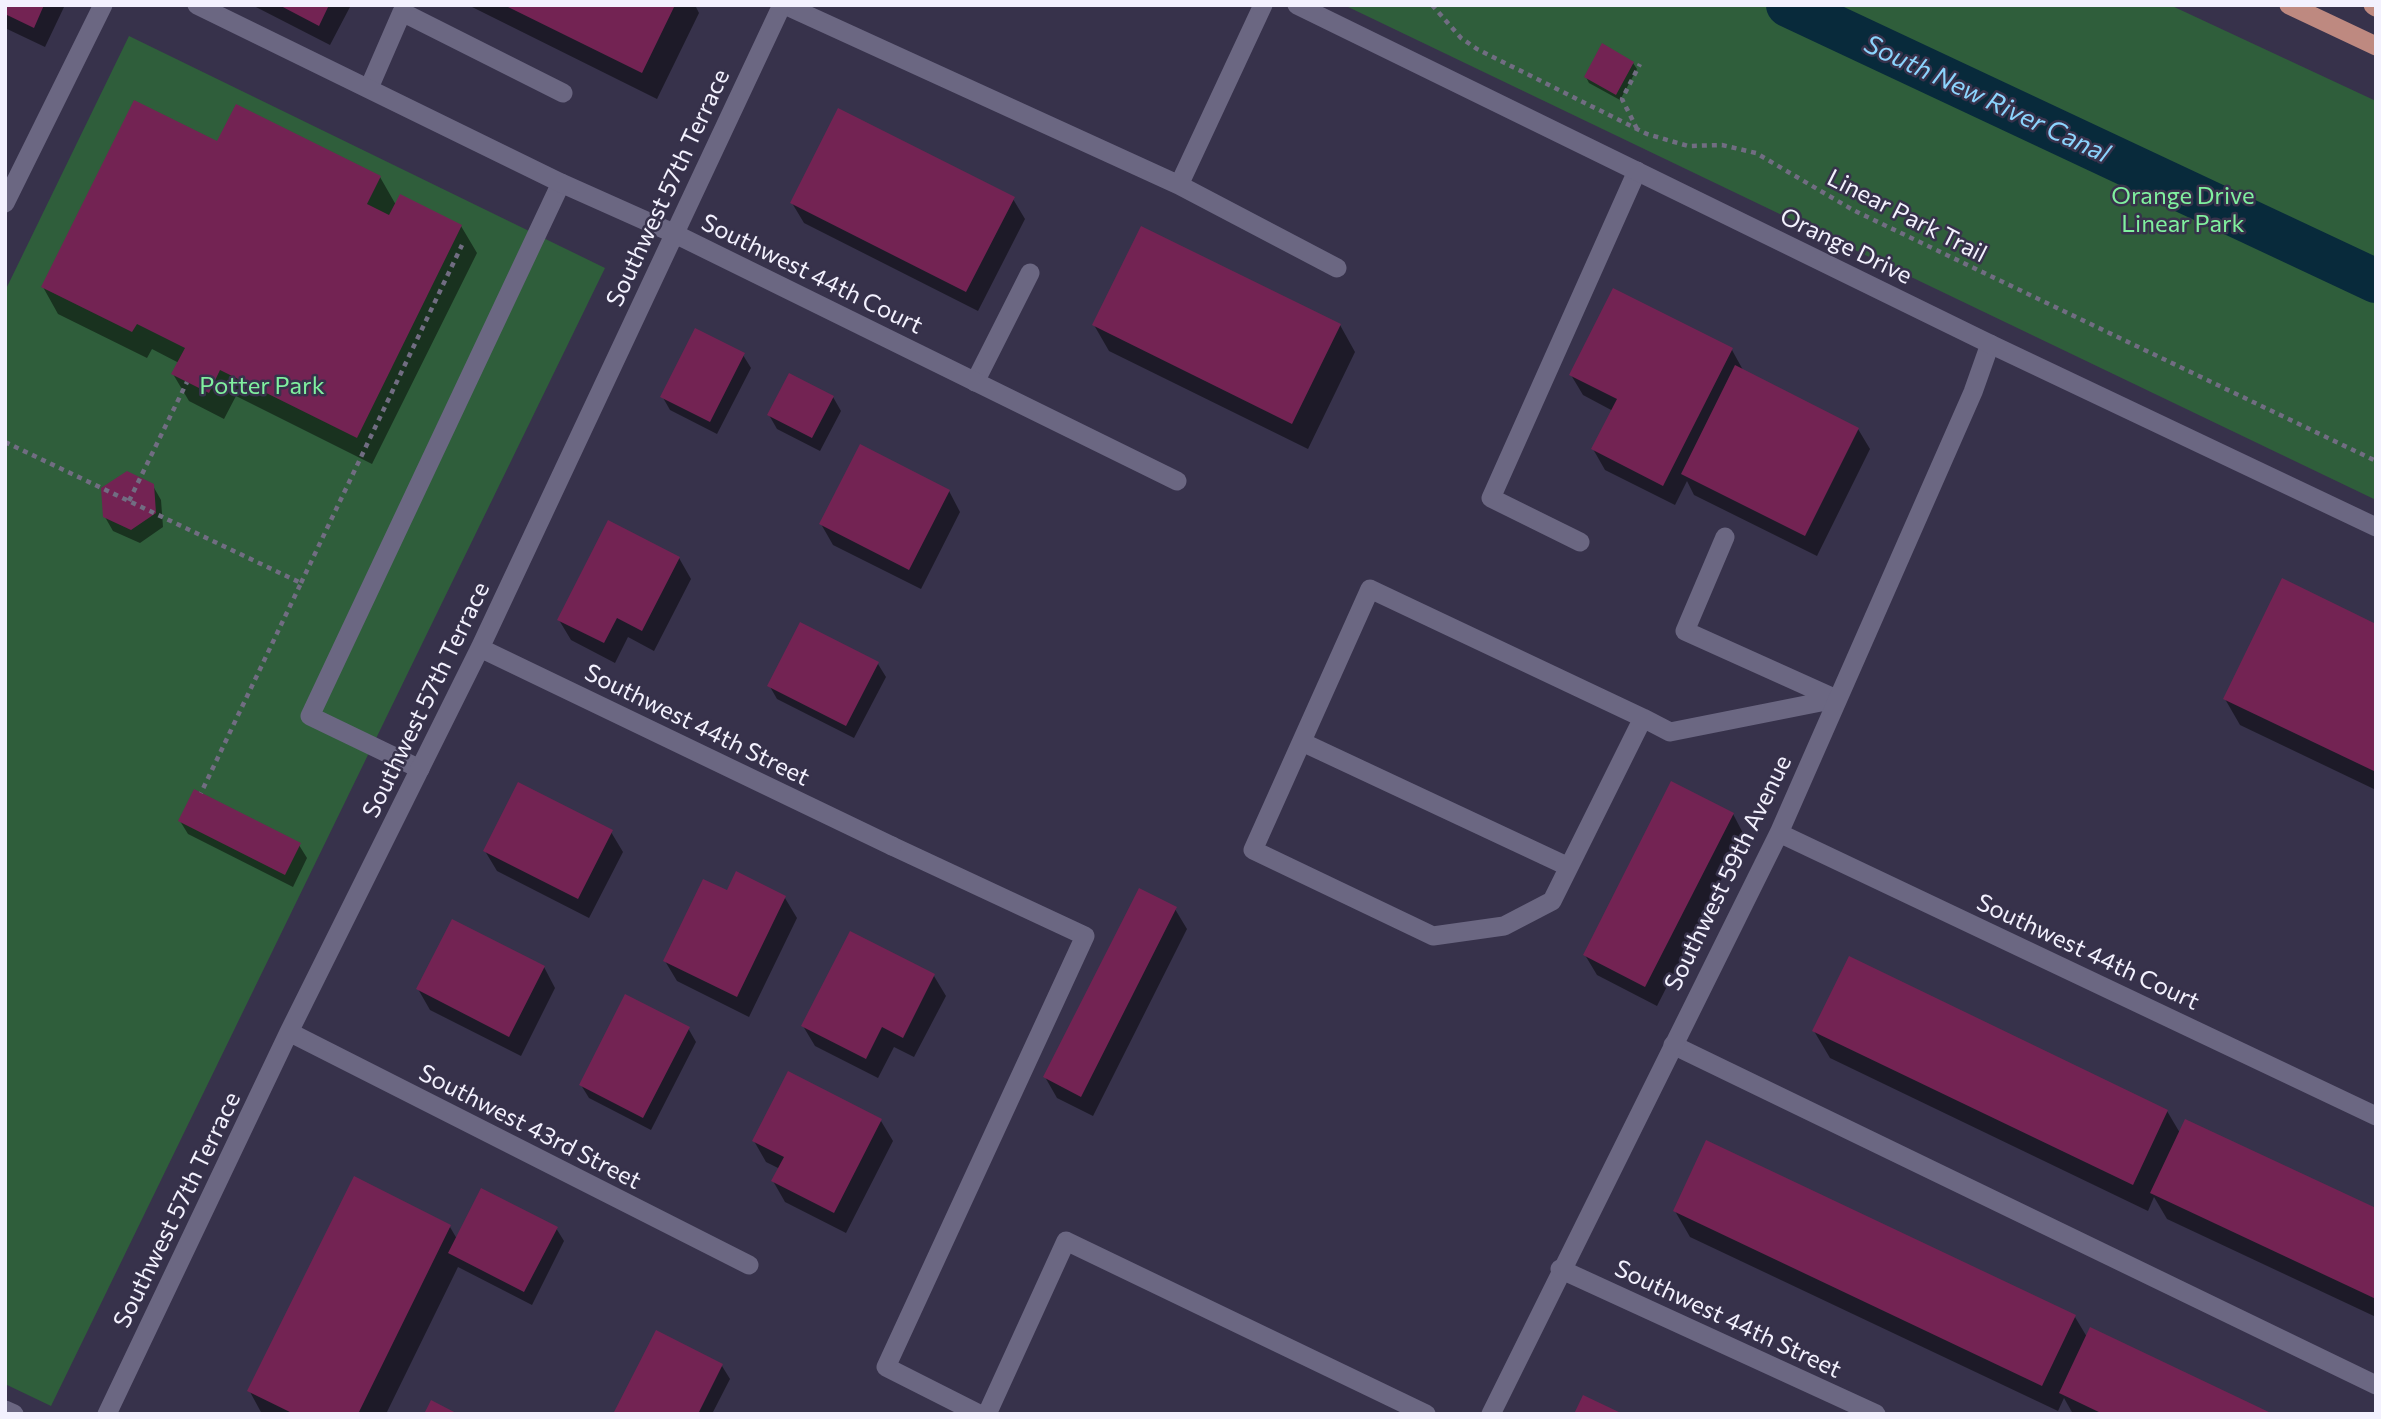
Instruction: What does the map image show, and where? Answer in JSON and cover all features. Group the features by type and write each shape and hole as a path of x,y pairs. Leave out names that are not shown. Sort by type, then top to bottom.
{"main road":[{"path":"2289,5 2376,46"}],"street":[{"path":"5,203 103,5"},
{"name":"Southwest 44th Court","path":"197,5 561,183 673,233 1177,481"},
{"path":"783,5 1179,185 1337,268"},
{"name":"Southwest 57th Terrace","path":"107,1414 289,1032 480,648 673,233 783,5"},
{"path":"1179,185 1263,5"},
{"name":"Orange Drive","path":"1297,5 1990,344 2376,527"},
{"path":"369,88 402,12 563,93"},
{"path":"1580,542 1491,498 1637,171"},
{"path":"420,769 310,716 561,183"},
{"path":"975,382 1030,273"},
{"name":"Southwest 59th Avenue","path":"1491,1414 1560,1269 1779,833 1973,392 1990,344"},
{"path":"1725,537 1685,631 1836,699"},
{"path":"1643,718 1552,901 1504,926 1433,936 1253,850 1370,589 1643,718 1671,732 1836,699"},
{"name":"Southwest 44th Street","path":"480,648 1085,936 886,1367 979,1414"},
{"path":"1302,741 1569,867"},
{"name":"Southwest 44th Court","path":"1779,833 2376,1116"},
{"name":"Southwest 43rd Street","path":"289,1032 749,1265"},
{"path":"1673,1045 2376,1385"},
{"path":"987,1414 1066,1241 1426,1414"},
{"name":"Southwest 44th Street","path":"1560,1269 1876,1414"},
{"path":"5,1410 14,1414"}],"path":[{"name":"Linear Park Trail","path":"1432,5 1461,38 1477,49 1638,129 1688,146 1738,147 1756,153 1853,210 2376,461"},
{"path":"1638,129 1622,99 1640,64"},
{"path":"201,793 462,245"},
{"path":"128,501 187,382"},
{"path":"5,442 301,583"}],"green space":[{"name":"Orange Drive Linear Park","path":"1344,5 2170,5 2376,101 2376,500"},
{"name":"Potter Park","path":"129,36 605,268 51,1406 5,1384 5,291"}],"building":[{"path":"5,5 44,5 34,28 5,14"},
{"path":"279,5 329,5 319,26"},
{"path":"504,5 675,5 642,73"},
{"path":"1602,43 1634,62 1616,95 1584,77"},
{"path":"134,100 217,141 236,104 381,176 367,204 389,215 400,194 462,225 357,438 220,370 209,393 171,374 185,348 137,324 132,332 41,287"},
{"path":"838,108 1015,197 966,292 790,203"},
{"path":"1141,226 1341,324 1292,424 1092,325"},
{"path":"1613,288 1733,348 1663,486 1591,449 1617,399 1569,375"},
{"path":"695,328 745,353 710,422 660,397"},
{"path":"1735,365 1859,428 1805,536 1681,474"},
{"path":"789,373 834,396 812,438 767,415"},
{"path":"860,444 950,490 909,570 819,524"},
{"path":"127,471 154,484 156,513 131,530 103,517 101,488"},
{"path":"608,520 680,557 642,631 617,618 604,643 557,620"},
{"path":"2282,578 2376,624 2376,772 2223,699"},
{"path":"800,622 879,662 846,726 767,686"},
{"path":"1671,781 1734,813 1645,987 1583,955"},
{"path":"518,782 613,830 578,899 483,851"},
{"path":"194,789 301,843 285,875 178,821"},
{"path":"736,871 786,896 737,997 663,961 703,879 727,890"},
{"path":"1139,888 1177,907 1081,1097 1043,1077"},
{"path":"452,919 545,966 509,1037 416,989"},
{"path":"850,931 935,974 903,1038 882,1027 866,1059 801,1026"},
{"path":"1849,956 2168,1110 2133,1185 1812,1031"},
{"path":"625,994 690,1027 643,1118 579,1085"},
{"path":"788,1071 882,1119 834,1213 771,1181 784,1157 752,1141"},
{"path":"2185,1119 2376,1208 2376,1299 2150,1193"},
{"path":"1706,1140 2076,1315 2042,1386 1673,1211"},
{"path":"354,1176 451,1225 358,1414 294,1414 247,1391"},
{"path":"481,1188 558,1227 524,1292 448,1253"},
{"path":"2090,1327 2273,1414 2103,1414 2059,1393"},
{"path":"656,1330 723,1364 698,1414 613,1414"},
{"path":"1583,1395 1623,1414 1574,1414"},
{"path":"431,1400 458,1414 424,1414"}],"waterway":[{"name":"South New River Canal","path":"1788,5 2376,281"}]}
